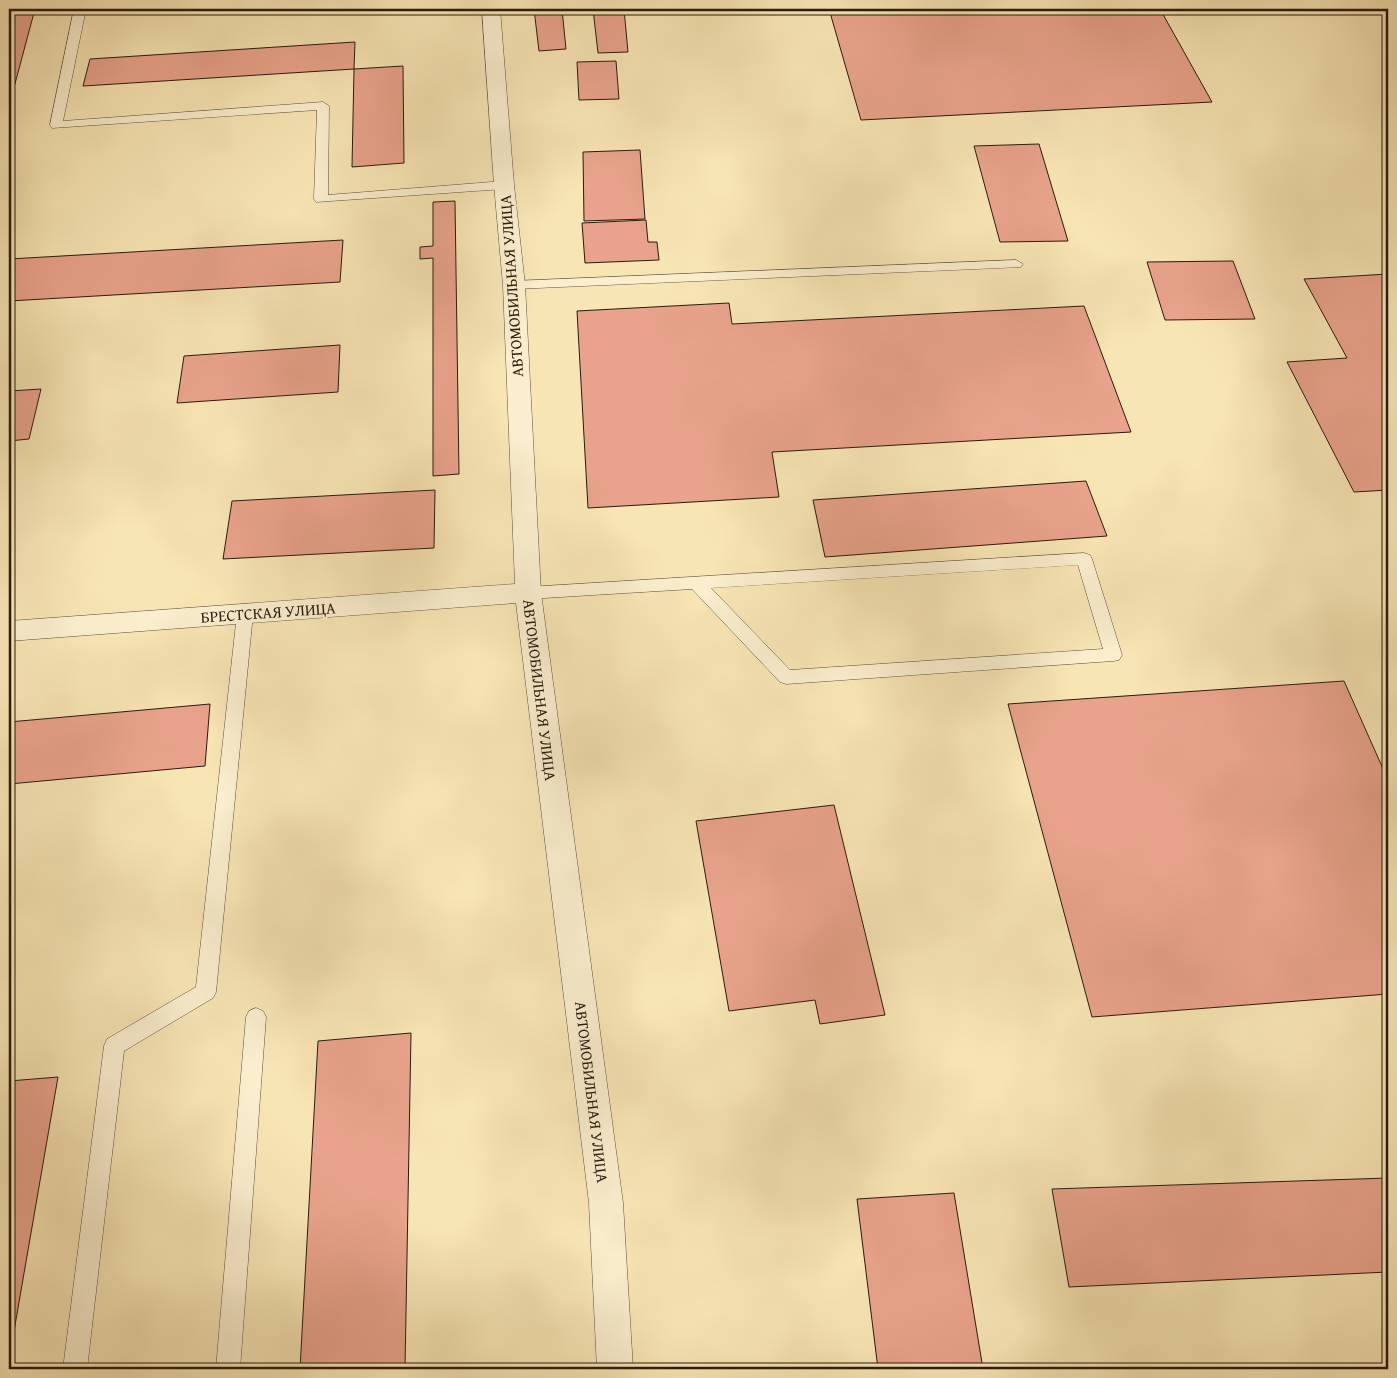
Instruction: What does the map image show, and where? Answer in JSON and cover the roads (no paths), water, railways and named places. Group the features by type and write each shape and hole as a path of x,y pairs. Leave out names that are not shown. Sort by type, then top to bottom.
{"street":[{"name":"АВТОМОБИЛЬНАЯ УЛИЦА","path":"491,9 504,185 514,285 528,593 606,1202 615,1369"},
{"name":"БРЕСТСКАЯ УЛИЦА","path":"9,632 528,593"}],"lane":[{"path":"80,9 56,125 323,106 322,199 504,185"},
{"path":"514,285 1016,264"},
{"path":"528,593 1084,559 1114,655 786,677 696,583"},
{"path":"75,1369 114,1046 206,992 245,614"},
{"path":"228,1369 256,1016"}]}
